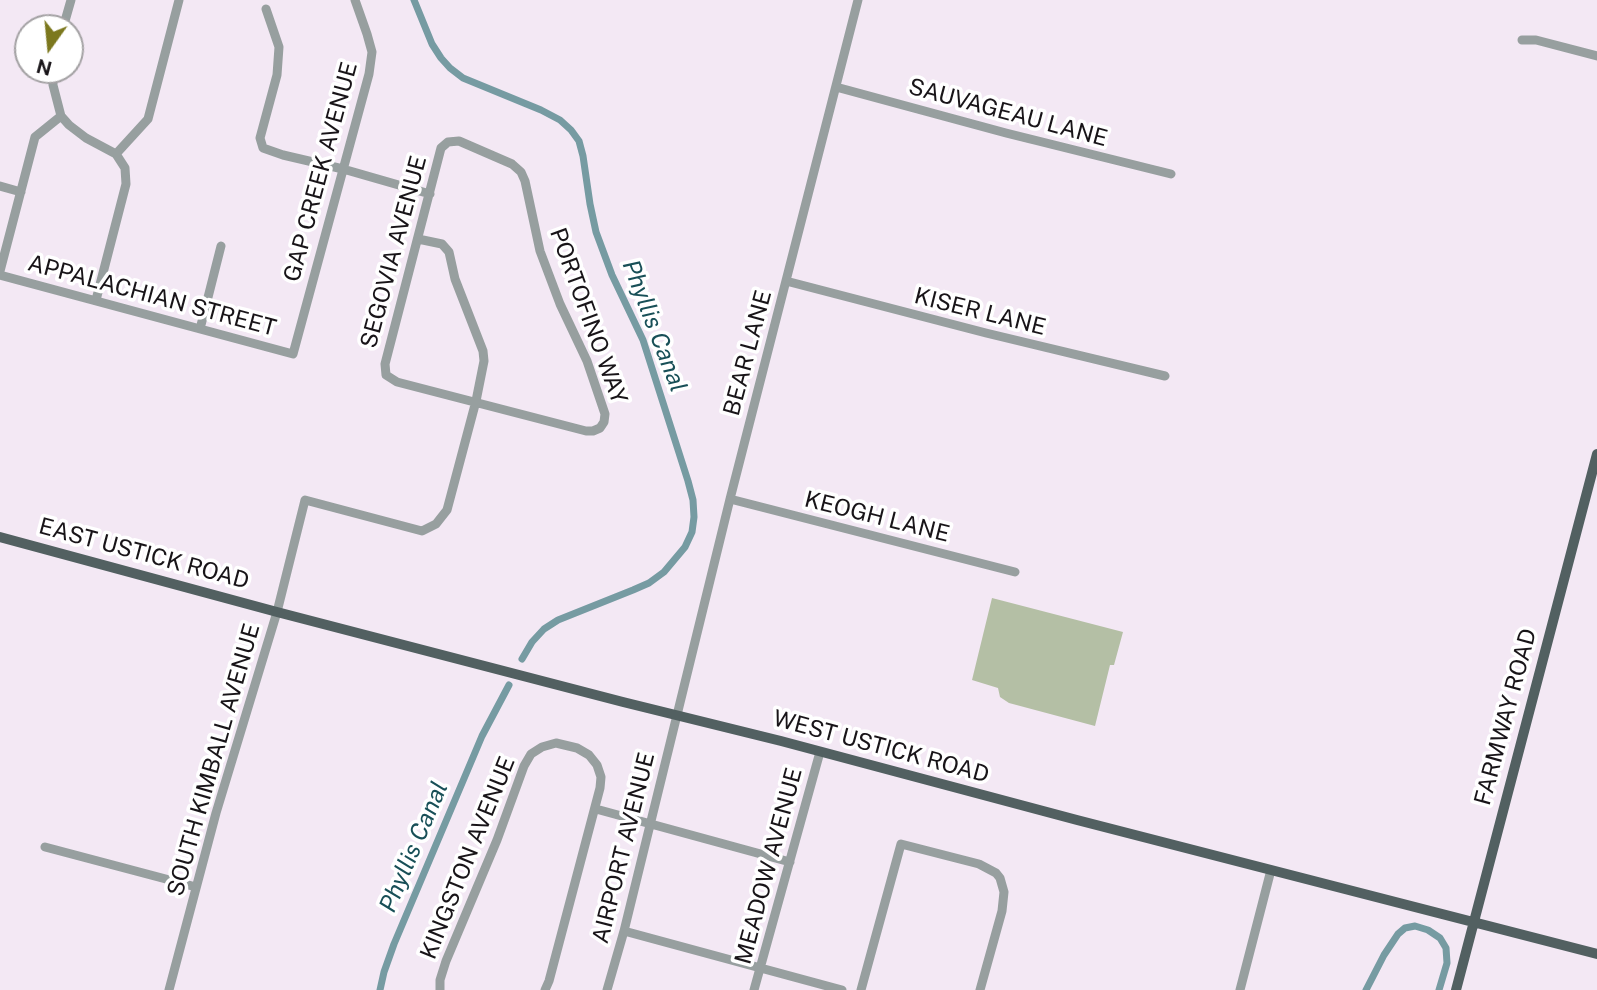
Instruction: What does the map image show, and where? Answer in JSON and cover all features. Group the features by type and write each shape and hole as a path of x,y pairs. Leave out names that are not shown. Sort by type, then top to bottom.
{"main road":[{"name":"FARMWAY ROAD","path":"1456,990 1597,454"},
{"name":"EAST USTICK ROAD","path":"0,537 277,612"},
{"name":"WEST USTICK ROAD","path":"277,612 1597,954"}],"street":[{"path":"116,154 148,119 179,0"},
{"name":"GAP CREEK AVENUE","path":"293,354 369,74 372,52 355,0"},
{"name":"BEAR LANE","path":"677,715 858,0"},
{"path":"266,9 279,47 277,75 260,138 263,148 430,194"},
{"path":"1522,40 1536,40 1597,56"},
{"path":"53,84 61,116 86,138 116,154 125,167 126,184 96,300"},
{"name":"SAUVAGEAU LANE","path":"836,87 1171,174"},
{"path":"0,273 35,137 61,116"},
{"name":"PORTOFINO WAY","path":"448,142 459,141 512,164 521,172 540,251 560,304 587,361 605,414 604,422 600,428 586,431 476,401"},
{"name":"SEGOVIA AVENUE","path":"448,142 441,148 385,364 386,375 397,382 476,401"},
{"path":"0,186 21,192"},
{"path":"418,239 442,244 449,253 483,351 483,372 476,401"},
{"path":"200,329 222,246"},
{"name":"APPALACHIAN STREET","path":"0,273 293,354"},
{"name":"KISER LANE","path":"786,281 947,324 1165,376"},
{"name":"SOUTH KIMBALL AVENUE","path":"169,990 216,813 277,612 305,500 422,531 436,524 447,510 476,401"},
{"name":"KEOGH LANE","path":"730,499 1015,572"},
{"name":"AIRPORT AVENUE","path":"607,990 624,932 677,715"},
{"name":"KINGSTON AVENUE","path":"440,990 440,979 446,961 531,754 556,743 578,748 589,755 597,765 601,777 596,809"},
{"name":"MEADOW AVENUE","path":"754,990 820,752"},
{"path":"545,990 596,809 790,862"},
{"path":"861,990 901,844 979,864 1000,878 1004,892 1002,911 980,990"},
{"path":"45,848 196,887"},
{"path":"1240,990 1271,870"},
{"path":"624,932 842,990"}],"green space":[{"path":"992,598 1123,632 1114,665 1110,665 1095,726 1009,703 1000,697 998,688 972,680"}],"waterway":[{"name":"Phyllis Canal","path":"414,0 432,44 450,68 463,78 560,120 579,141 596,232 612,275 643,340 693,500 692,532 685,547 664,572 649,583 558,620 544,629 522,659"},
{"name":"Phyllis Canal","path":"380,990 394,944 482,736 509,685"},
{"name":"Phyllis Canal","path":"1366,990 1398,934 1405,928 1415,926 1440,938 1446,948 1447,963 1439,990"}]}
